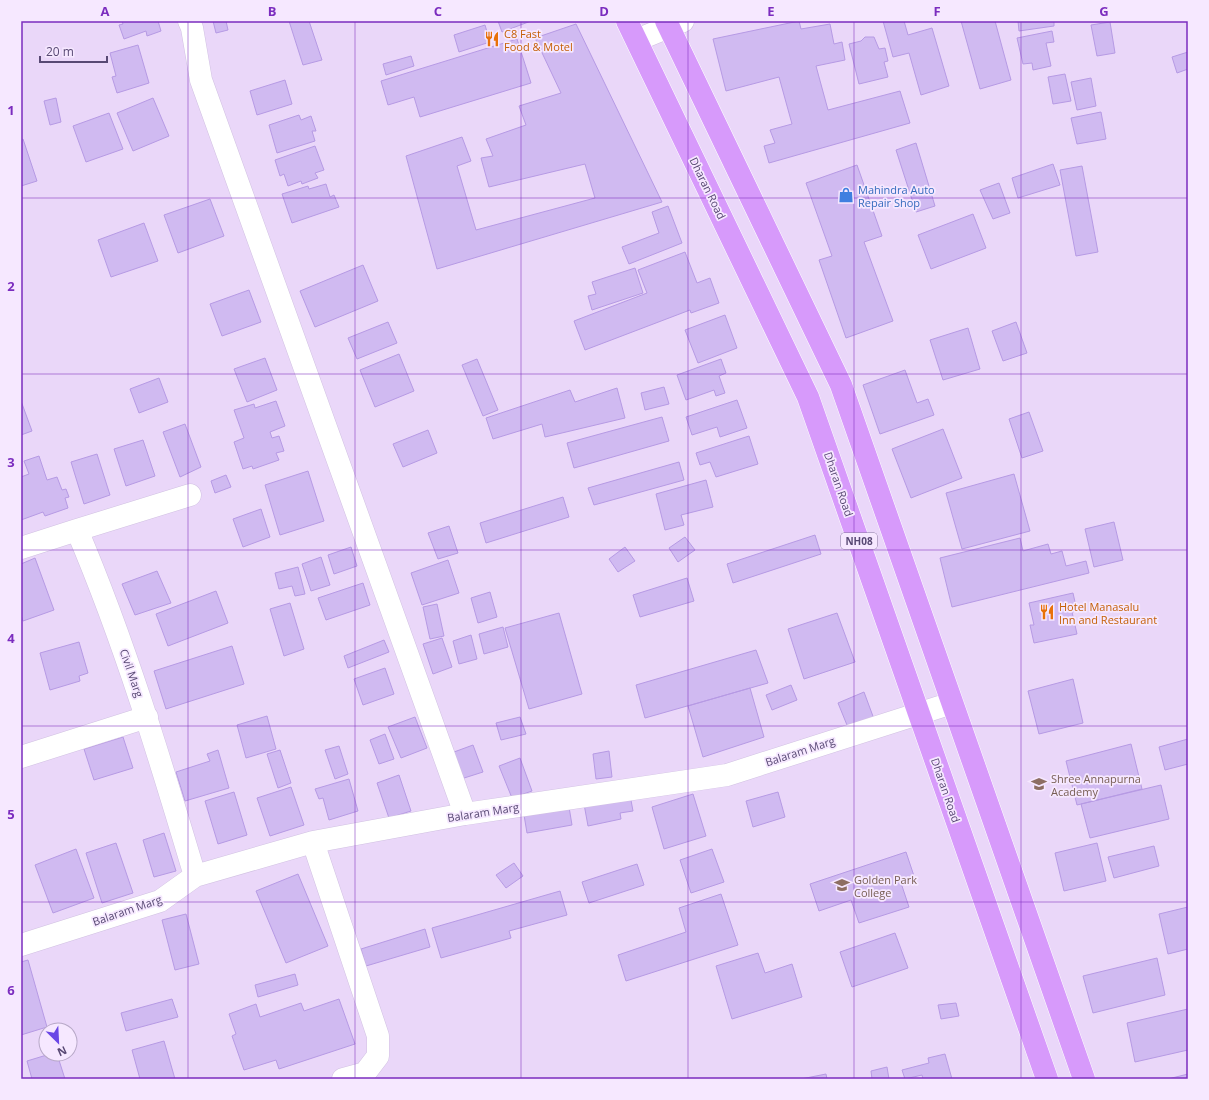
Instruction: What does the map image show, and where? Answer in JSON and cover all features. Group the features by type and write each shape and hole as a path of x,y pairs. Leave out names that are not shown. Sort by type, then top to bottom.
{"main road":[{"name":"Dharan Road","path":"627,21 808,397 1047,1079"},
{"name":"NH08","path":"673,23 841,385 1084,1079"}],"street":[{"path":"189,21 192,28 202,80 465,814"},
{"path":"637,40 673,23"},
{"path":"21,548 190,495"},
{"name":"Civil Marg","path":"77,530 102,590 147,717 195,876"},
{"name":"Balaram Marg","path":"21,945 160,901 195,876 313,842 465,814 726,775 952,702"},
{"path":"21,757 147,717"},
{"path":"313,842 378,1036 378,1056 365,1073 343,1079"}],"shaded area":[{"path":"21,21 1188,21 1188,1079 21,1079"}],"building":[{"path":"122,21 158,21 161,31 147,36 146,31 124,39 119,25 123,24"},
{"path":"213,21 226,21 228,30 216,33"},
{"path":"289,21 309,21 322,60 303,65"},
{"path":"498,21 531,21 502,32"},
{"path":"799,21 801,29 830,24 834,44 842,42 845,60 816,66 828,110 900,91 910,123 769,163 764,146 775,143 770,130 792,124 779,77 726,91 713,39"},
{"path":"883,21 904,21 908,35 932,28 949,86 921,95 909,53 893,57"},
{"path":"961,21 995,21 1011,80 980,89"},
{"path":"1018,21 1054,21 1054,26 1019,31"},
{"path":"1110,22 1115,53 1097,56 1091,25"},
{"path":"576,24 662,202 437,269 406,156 462,137 471,161 457,166 476,230 595,198 585,164 489,187 481,158 493,156 486,139 526,125 519,106 561,93 535,38"},
{"path":"485,25 490,42 459,52 454,35"},
{"path":"1052,31 1054,42 1046,43 1051,66 1033,70 1032,63 1023,64 1017,38"},
{"path":"865,37 874,37 879,49 885,48 888,61 884,62 888,77 859,84 849,44 861,41"},
{"path":"517,39 531,83 420,117 414,97 388,105 381,81"},
{"path":"138,45 149,83 117,93 112,77 116,76 110,53"},
{"path":"1188,52 1188,69 1177,73 1172,57"},
{"path":"411,56 414,66 386,75 383,64"},
{"path":"1065,74 1071,101 1053,104 1048,77"},
{"path":"1091,78 1096,106 1077,110 1071,82"},
{"path":"285,80 292,104 257,115 250,91"},
{"path":"56,98 61,122 50,125 44,101"},
{"path":"153,98 169,136 133,151 117,113"},
{"path":"1101,112 1106,139 1077,144 1071,118"},
{"path":"109,113 123,149 86,162 73,126"},
{"path":"299,115 301,120 311,116 316,131 312,131 315,141 277,153 269,125"},
{"path":"23,139 37,181 21,186 21,140"},
{"path":"916,143 935,206 916,212 896,150"},
{"path":"315,146 324,170 315,173 318,178 302,184 301,181 288,186 284,174 280,176 275,160"},
{"path":"1053,164 1060,185 1018,198 1012,178"},
{"path":"857,165 882,236 864,242 893,321 846,338 819,260 832,256 806,183"},
{"path":"1082,166 1098,252 1076,256 1060,170"},
{"path":"999,183 1010,213 993,219 980,190"},
{"path":"326,184 330,197 334,195 339,207 292,223 282,194 308,186 309,189"},
{"path":"210,199 224,236 178,253 164,215"},
{"path":"668,206 682,243 629,264 622,247 659,233 652,212"},
{"path":"973,214 986,248 931,269 918,235"},
{"path":"144,223 158,261 111,277 98,240"},
{"path":"685,252 697,283 710,278 719,303 691,313 690,310 585,350 574,321 647,293 638,270"},
{"path":"363,265 378,301 315,327 300,291"},
{"path":"635,268 643,293 592,310 588,296 596,294 592,282"},
{"path":"249,290 261,322 222,336 210,304"},
{"path":"725,315 737,348 698,363 685,330"},
{"path":"388,322 397,343 357,359 348,338"},
{"path":"1016,322 1027,353 1003,361 992,331"},
{"path":"968,328 980,369 943,380 930,340"},
{"path":"399,354 414,391 375,407 360,370"},
{"path":"265,358 277,390 247,402 234,369"},
{"path":"477,359 498,410 483,416 462,365"},
{"path":"721,359 726,373 719,376 725,393 716,396 714,390 686,400 677,375"},
{"path":"905,370 917,403 928,399 934,415 880,434 863,385"},
{"path":"159,378 168,402 139,413 130,389"},
{"path":"664,387 669,404 645,410 641,393"},
{"path":"617,388 625,418 545,437 542,424 493,439 486,418 570,390 575,402"},
{"path":"737,400 747,428 720,437 717,427 692,435 686,417"},
{"path":"21,401 32,431 21,435"},
{"path":"276,401 285,426 270,432 272,438 279,436 284,451 276,453 279,460 253,469 252,466 243,469 234,442 244,438 234,410 254,404 255,408"},
{"path":"1029,412 1043,451 1022,458 1009,419"},
{"path":"662,417 669,441 574,468 567,443"},
{"path":"185,424 201,467 180,477 163,432"},
{"path":"943,429 962,478 911,498 892,449"},
{"path":"428,430 437,453 403,467 393,444"},
{"path":"749,436 758,464 716,477 710,462 700,465 696,453"},
{"path":"143,440 155,476 126,486 114,449"},
{"path":"97,454 110,495 84,504 71,462"},
{"path":"39,456 47,480 57,477 62,490 66,489 69,497 65,498 68,508 45,516 43,512 21,520 21,477 29,474 24,461"},
{"path":"679,462 684,480 594,505 588,488"},
{"path":"308,471 324,521 280,535 265,485"},
{"path":"1014,474 1030,531 962,549 946,493"},
{"path":"226,475 231,487 215,493 211,481"},
{"path":"706,480 713,507 681,515 684,525 665,530 656,494"},
{"path":"563,497 569,517 486,543 480,523"},
{"path":"261,509 270,537 243,547 233,519"},
{"path":"1114,522 1123,560 1094,567 1085,529"},
{"path":"449,526 458,553 438,559 428,533"},
{"path":"815,535 821,554 733,583 727,564"},
{"path":"685,537 695,550 678,562 669,548"},
{"path":"1020,538 1023,551 1048,544 1051,554 1062,551 1066,566 1086,561 1089,573 952,607 940,558"},
{"path":"351,547 357,566 334,574 328,555"},
{"path":"625,547 635,561 618,572 609,559"},
{"path":"321,557 330,585 311,591 302,564"},
{"path":"35,558 54,610 23,621 21,615 21,564"},
{"path":"448,560 459,593 422,605 411,573"},
{"path":"298,567 305,594 295,596 292,586 279,589 275,573"},
{"path":"157,571 171,603 135,615 122,584"},
{"path":"687,578 694,601 640,617 633,595"},
{"path":"363,583 370,605 326,620 318,598"},
{"path":"216,591 228,623 168,646 156,614"},
{"path":"490,592 497,617 478,623 471,598"},
{"path":"1073,593 1077,611 1072,612 1077,634 1034,643 1030,625 1034,625 1029,603"},
{"path":"290,603 304,649 284,656 270,609"},
{"path":"437,604 444,636 430,639 423,607"},
{"path":"559,613 582,694 529,709 505,628"},
{"path":"837,613 855,662 804,679 788,629"},
{"path":"503,627 508,647 484,654 479,634"},
{"path":"471,635 477,659 459,664 453,641"},
{"path":"442,638 452,667 433,674 423,644"},
{"path":"384,640 389,652 348,668 344,656"},
{"path":"79,642 88,673 79,676 80,681 50,690 40,653"},
{"path":"232,646 244,684 166,709 154,671"},
{"path":"756,650 768,683 645,718 636,685"},
{"path":"385,668 394,694 363,705 354,679"},
{"path":"1073,679 1083,723 1039,734 1028,691"},
{"path":"791,685 797,700 772,710 766,695"},
{"path":"750,688 764,737 703,757 688,706"},
{"path":"864,692 874,719 849,730 838,703"},
{"path":"267,716 276,749 246,758 237,725"},
{"path":"415,717 427,748 401,758 388,727"},
{"path":"520,717 526,734 501,740 496,723"},
{"path":"385,734 394,759 379,764 370,740"},
{"path":"123,737 133,768 94,780 84,749"},
{"path":"1188,739 1188,764 1165,770 1159,747"},
{"path":"1131,744 1142,789 1077,805 1066,761"},
{"path":"473,745 483,772 461,779 454,752"},
{"path":"339,746 348,774 335,779 325,750"},
{"path":"218,750 229,788 185,801 176,772 210,761 207,754"},
{"path":"280,750 291,783 278,788 267,754"},
{"path":"609,751 612,777 596,779 593,754"},
{"path":"520,758 532,791 512,798 499,766"},
{"path":"399,775 411,811 389,818 377,783"},
{"path":"349,779 358,811 329,820 323,798 319,799 315,789"},
{"path":"1161,785 1169,819 1090,838 1081,804"},
{"path":"291,787 304,825 270,836 257,798"},
{"path":"234,792 247,835 218,844 205,801"},
{"path":"778,792 785,817 753,827 746,801"},
{"path":"693,794 706,836 664,849 652,807"},
{"path":"630,795 633,811 620,813 621,819 588,826 584,804"},
{"path":"569,807 572,825 527,833 524,815"},
{"path":"164,833 176,871 154,877 143,840"},
{"path":"116,843 133,893 102,903 86,853"},
{"path":"1097,843 1106,881 1064,891 1055,853"},
{"path":"1154,846 1159,866 1114,878 1108,857"},
{"path":"76,849 94,898 53,913 35,865"},
{"path":"712,849 724,882 691,893 680,860"},
{"path":"906,852 914,876 900,880 909,907 859,923 851,900 819,911 810,884"},
{"path":"514,863 523,876 506,888 496,875"},
{"path":"637,864 644,885 589,903 582,882"},
{"path":"298,874 328,946 286,963 256,891"},
{"path":"560,891 567,915 509,931 511,938 441,958 432,928"},
{"path":"721,894 738,945 626,981 618,955 686,932 679,908"},
{"path":"1188,907 1188,949 1168,954 1159,914"},
{"path":"186,914 199,964 175,970 162,920"},
{"path":"425,929 430,947 366,966 361,949"},
{"path":"895,933 908,968 852,987 840,952"},
{"path":"758,953 765,973 792,964 802,997 732,1019 716,966"},
{"path":"1157,958 1165,995 1093,1013 1083,976"},
{"path":"28,960 46,1022 38,1022 38,1030 21,1035 21,962"},
{"path":"295,974 298,985 258,997 255,985"},
{"path":"172,999 178,1017 126,1031 121,1013"},
{"path":"339,999 355,1044 279,1069 276,1060 244,1070 232,1036 236,1034 229,1014 256,1004 260,1017 301,1003 304,1011"},
{"path":"956,1003 959,1016 941,1019 938,1005"},
{"path":"1188,1009 1188,1050 1135,1062 1127,1023"},
{"path":"164,1041 175,1079 140,1079 132,1050"},
{"path":"945,1054 952,1079 923,1079 922,1075 905,1079 902,1070 929,1063 928,1058"},
{"path":"38,1058 38,1062 60,1062 65,1079 32,1079 27,1061"},
{"path":"887,1067 889,1079 872,1079 871,1071"},
{"path":"826,1074 827,1079 801,1079"},
{"path":"1188,1074 1188,1079 1168,1079"}],"place":[{"name":"C8 Fast Food & Motel","path":"492,39"},
{"name":"Mahindra Auto Repair Shop","path":"846,195"},
{"name":"Hotel Manasalu Inn and Restaurant","path":"1047,612"},
{"name":"Shree Annapurna Academy","path":"1039,784"},
{"name":"Golden Park College","path":"842,885"}]}
